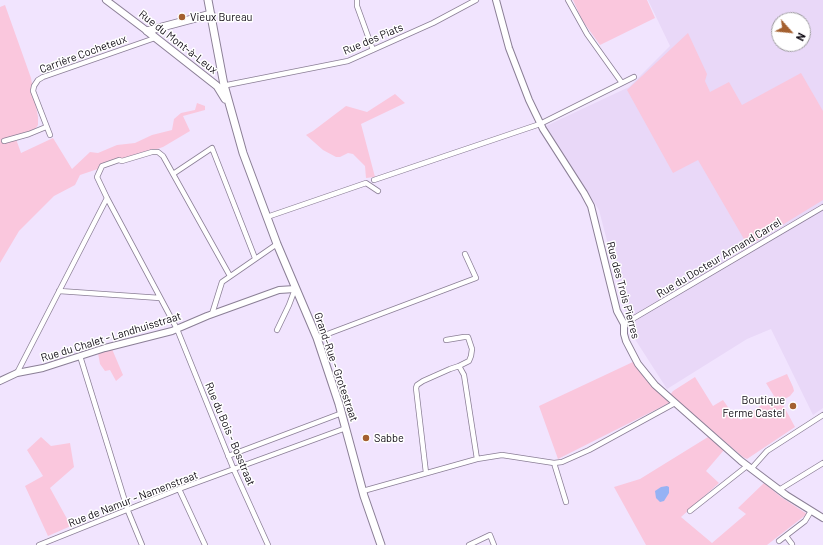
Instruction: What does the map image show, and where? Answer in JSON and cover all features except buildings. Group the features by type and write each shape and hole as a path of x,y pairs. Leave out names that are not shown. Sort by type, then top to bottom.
{"main road":[{"path":"208,0 229,106"},
{"path":"147,31 211,14"},
{"name":"Rue du Mont-à-Leux","path":"147,31 217,86 229,106"},
{"name":"Grand-Rue - Grotestraat","path":"229,106 245,159 277,244 317,338 342,413 363,491 381,545"}],"street":[{"name":"Rue du Mont-à-Leux","path":"106,0 147,31"},
{"path":"356,0 373,50"},
{"name":"Rue des Piats","path":"224,86 348,61 433,24 476,0"},
{"name":"Rue des Trois Pierres","path":"496,0 509,48 540,124 591,206 617,311 624,324 626,341 638,364 649,379 749,467 779,490 823,518"},
{"path":"568,0 587,34 622,83"},
{"name":"Carrière Cocheteux","path":"50,136 33,91 38,80 155,38"},
{"path":"374,180 540,124 634,77"},
{"name":"Rue du Mont-à-Leux","path":"217,86 224,86"},
{"path":"4,141 29,134 46,127"},
{"path":"230,276 173,174 212,148 255,258"},
{"name":"Rue du Bois - Bosstraat","path":"173,174 163,156 158,152 152,152 102,166 97,176 107,198 177,329 228,456 268,545"},
{"path":"267,217 366,182 378,191"},
{"path":"17,373 107,198"},
{"name":"Rue du Docteur Armand Carrel","path":"624,324 823,207"},
{"path":"212,314 222,282 277,244"},
{"path":"317,338 476,278 465,254"},
{"path":"277,330 295,289"},
{"name":"Rue du Chalet - Landhuisstraat","path":"0,381 17,373 43,368 177,329 212,314 279,290 295,289"},
{"path":"59,291 160,298"},
{"path":"426,473 416,388 417,385 469,361 471,356 472,348 468,337 446,340"},
{"path":"80,356 128,511 142,545"},
{"path":"459,366 464,375 477,459"},
{"path":"363,491 477,459 502,455 554,463 562,462 589,450 675,403"},
{"path":"228,456 342,413"},
{"path":"690,511 767,452 822,418"},
{"name":"Rue de Namur - Namenstraat","path":"39,545 128,511 179,489 346,428"},
{"path":"554,463 566,502"},
{"path":"779,490 823,463"},
{"path":"179,489 205,545"},
{"path":"779,541 805,521 811,511"},
{"path":"468,545 490,535 494,545"},
{"path":"786,536 792,544"}],"shaded area":[{"path":"573,0 647,0 655,18 600,45 582,20"},
{"path":"648,0 823,0 823,408 813,415 771,329 747,339 667,389 631,333 599,210 546,126 629,87 670,46"},
{"path":"5,5 31,78 38,117 38,125 35,129 16,139 21,153 53,138 72,169 90,152 98,153 117,145 135,143 152,135 172,130 174,119 181,113 195,110 197,103 205,106 205,110 183,116 190,131 163,147 80,175 75,185 54,196 19,231 0,263 0,7"},
{"path":"688,33 707,74 705,81 710,92 729,82 742,105 801,73 823,111 823,200 748,246 698,160 673,173 627,90"},
{"path":"395,94 405,103 361,124 375,177 366,178 365,166 353,154 348,153 340,157 336,157 323,150 306,135 346,106 367,112"},
{"path":"112,349 123,375 116,381 110,370 105,371 100,364 98,353"},
{"path":"635,361 671,402 558,459 539,406"},
{"path":"787,374 794,391 790,396 781,401 795,427 747,459 670,395 673,391 695,377 713,406 723,400 732,413 741,420 774,396 766,383"},
{"path":"41,437 51,446 70,443 74,467 50,488 71,526 48,536 25,486 43,476 27,450"},
{"path":"708,437 724,450 706,471 719,483 681,517 712,543 746,514 738,508 764,483 781,497 807,514 767,545 646,545 614,487 640,479"}],"water":[{"path":"661,487 669,487 669,493 664,501 660,502 656,498 655,491"}],"place":[{"name":"Vieux Bureau","path":"182,17"},
{"name":"Boutique Ferme Castel","path":"793,406"},
{"name":"Sabbe","path":"366,438"}]}
